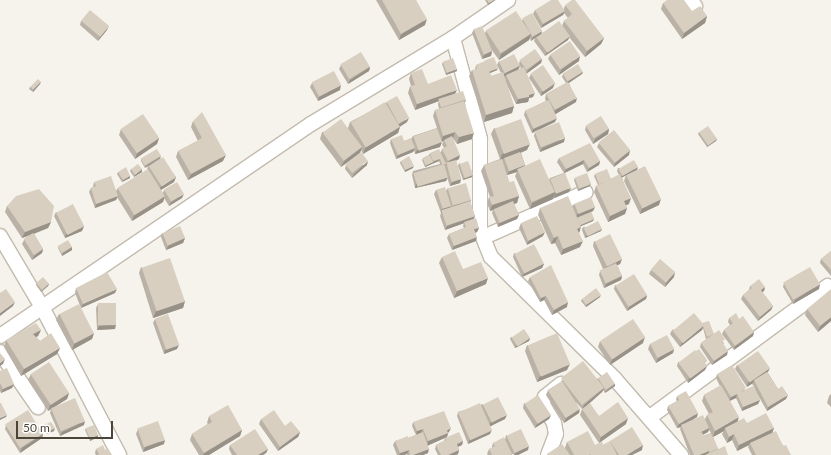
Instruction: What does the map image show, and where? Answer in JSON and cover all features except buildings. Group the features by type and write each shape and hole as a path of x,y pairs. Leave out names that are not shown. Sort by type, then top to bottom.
{"street":[{"path":"0,336 311,124 453,38 508,0"},
{"path":"453,38 480,140 480,230 496,265 593,359 650,417 682,455"},
{"path":"484,237 586,192"},
{"path":"0,236 42,307 120,455"},
{"path":"650,417 828,286"},
{"path":"0,352 38,407"},
{"path":"581,368 593,359"},
{"path":"548,455 556,434 554,423 542,403 545,397 569,377"}]}
